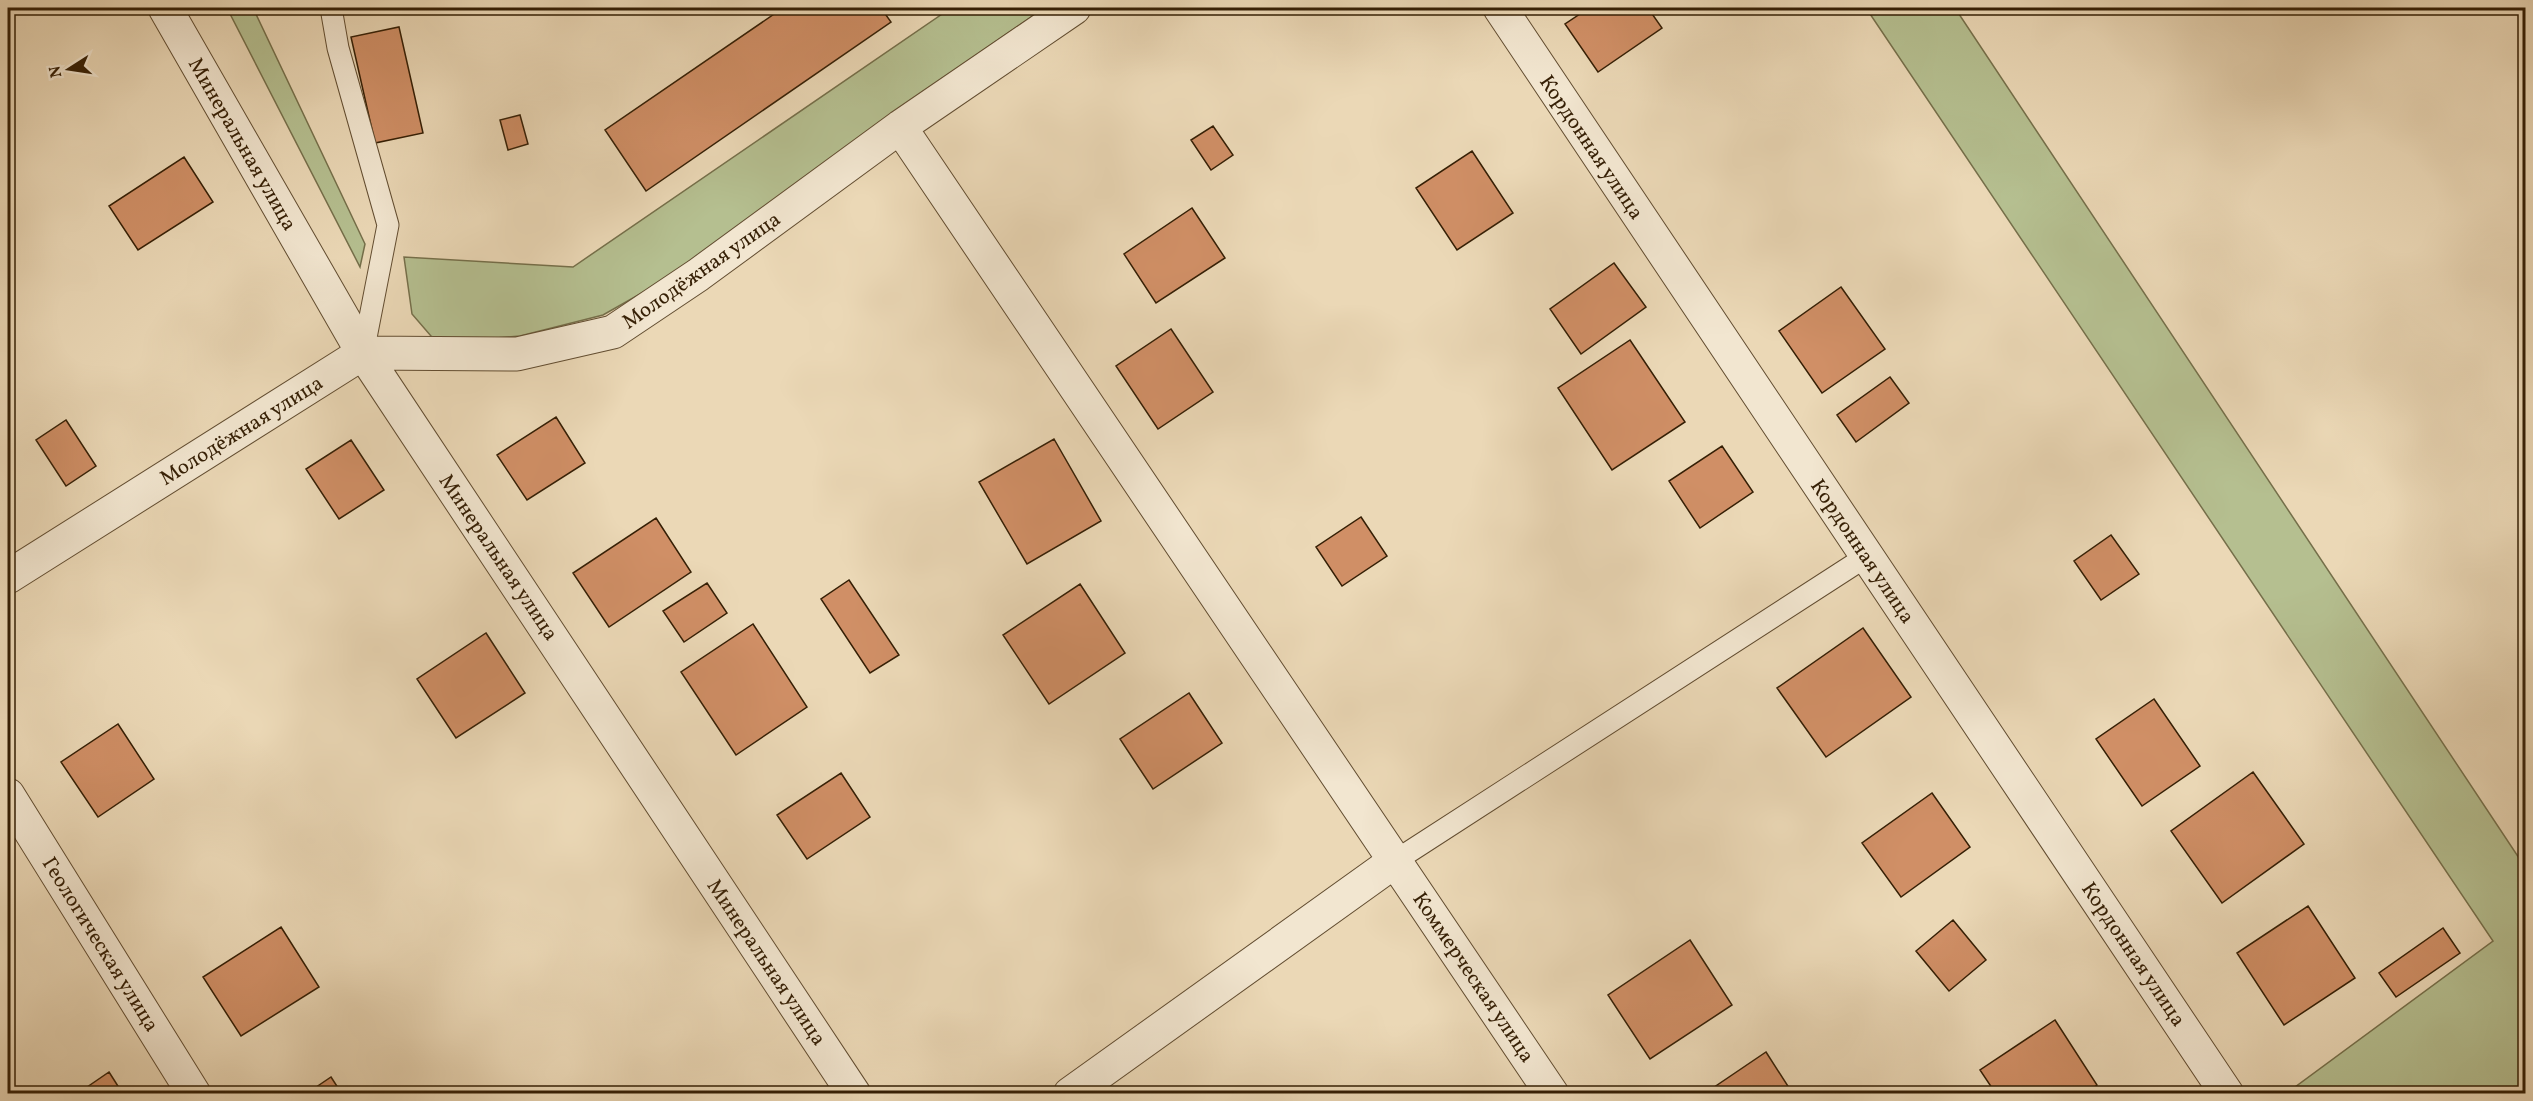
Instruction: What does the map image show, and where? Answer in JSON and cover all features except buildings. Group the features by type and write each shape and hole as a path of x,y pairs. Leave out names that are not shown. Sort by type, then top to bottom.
{"street":[{"name":"Минеральная улица","path":"165,8 363,353 854,1094"},
{"name":"Молодёжная улица","path":"8,577 363,353 517,354 613,332 698,275 900,127 1074,8"},
{"name":"Кордонная улица","path":"1500,8 2227,1094"},
{"name":"Коммерческая улица","path":"900,127 1552,1094"},
{"name":"Геологическая улица","path":"8,795 194,1094"},
{"path":"1070,1094 1395,861"}],"lane":[{"path":"331,8 338,48 388,225 363,353"},
{"path":"1395,861 1867,556"}],"green space":[{"path":"227,8 253,8 365,244 360,267"},
{"path":"951,8 1044,8 877,124 679,272 603,315 520,336 437,343 412,314 404,257 573,267"},
{"path":"1866,8 1955,8 2525,867 2525,1093 2287,1093 2493,941"}]}
